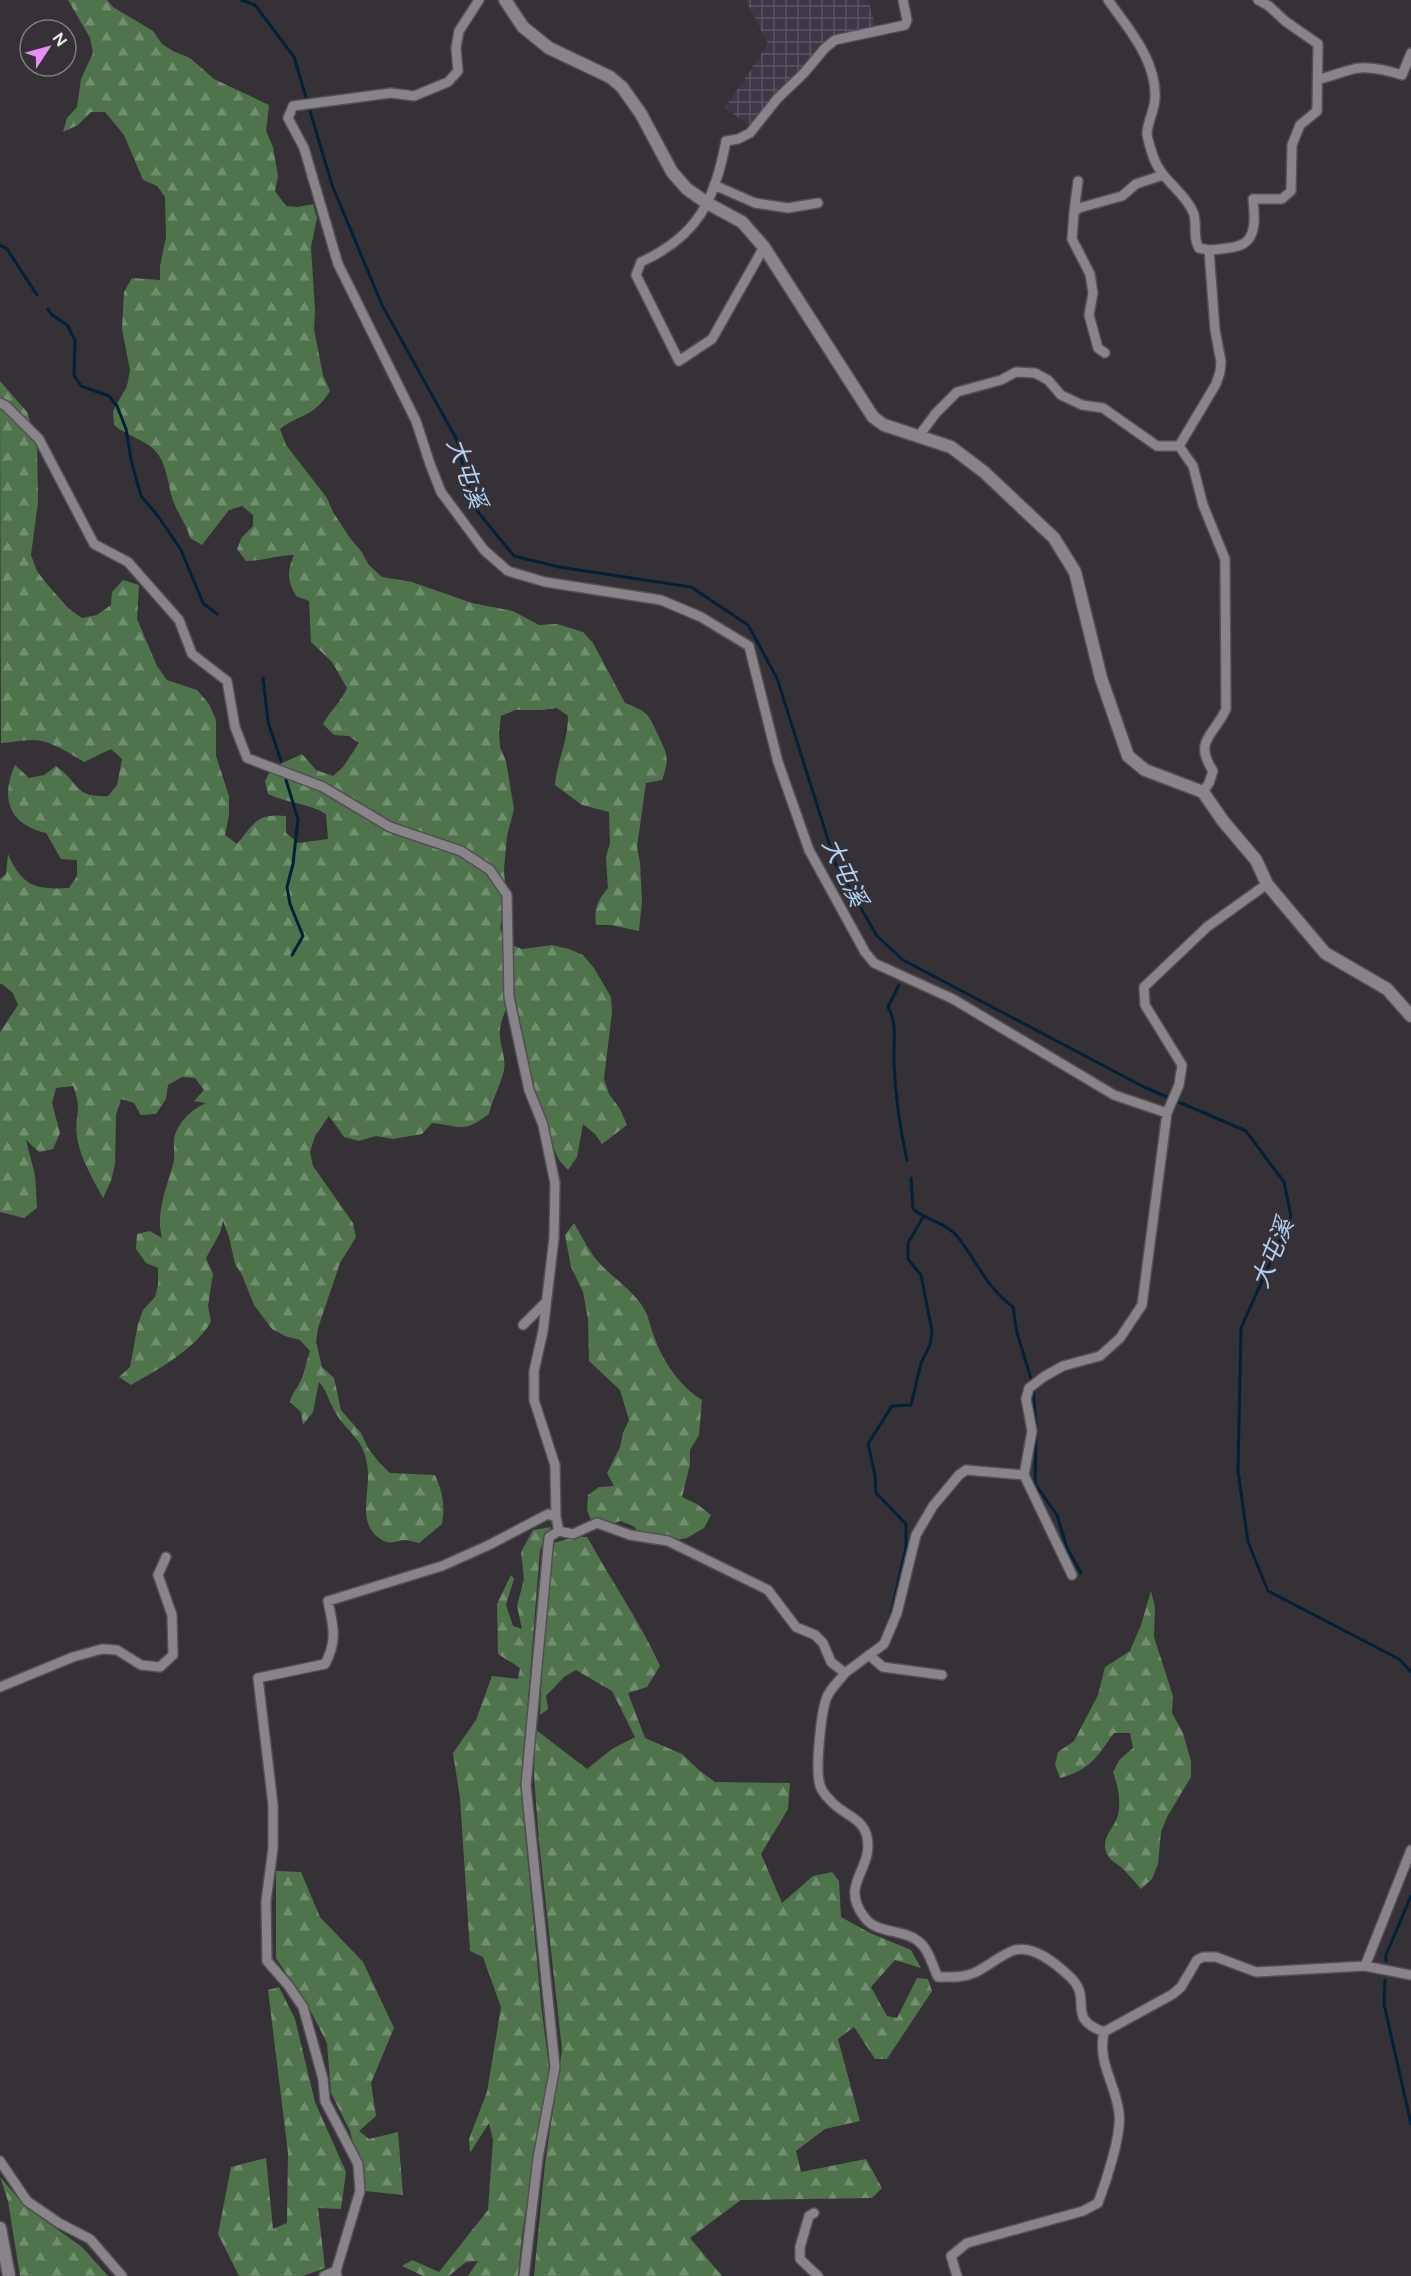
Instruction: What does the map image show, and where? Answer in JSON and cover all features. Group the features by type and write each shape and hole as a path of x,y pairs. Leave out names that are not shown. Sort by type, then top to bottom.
{"street":[{"path":"478,0 459,30 456,48 458,71 448,82 414,96 391,93 293,106 288,118 304,148 338,264 416,421 429,464 441,492 484,550 508,571 545,582 661,600 701,616 749,646 778,762 808,850 865,952 874,963 953,999 1114,1095 1169,1110"},
{"path":"505,0 523,27 549,48 610,77 622,87 641,114 672,172 687,189 742,222 764,247 873,417 884,425 951,447 984,472 1054,538 1075,572 1101,678 1128,756 1145,770 1203,792 1223,821 1256,860 1267,884 1325,953 1387,989 1410,1013"},
{"path":"764,247 712,339 679,362 636,275 641,262 661,252 684,235 704,211 721,168 726,141 738,139 750,133 777,99 835,40 905,25 907,21 903,0"},
{"path":"1108,0 1140,45 1154,79 1155,99 1147,134 1154,160 1163,175 1183,195 1194,214 1198,248 1209,250 1243,244 1248,239 1255,221 1253,199 1282,199 1291,191 1292,145 1300,125 1317,111 1318,44 1258,0"},
{"path":"1319,79 1359,68 1388,70 1402,75 1411,52"},
{"path":"1074,212 1079,208 1122,196 1136,184 1163,175"},
{"path":"1078,181 1072,239 1090,274 1093,293 1089,315 1098,348 1105,353"},
{"path":"714,185 755,203 788,208 818,203"},
{"path":"1179,446 1216,384 1220,372 1221,362 1215,330 1209,250"},
{"path":"918,437 936,413 957,392 1001,380 1016,372 1035,373 1048,380 1061,395 1082,405 1103,408 1157,446 1179,446"},
{"path":"0,403 6,406 39,439 94,544 128,562 179,620 192,654 227,681 235,727 247,758 323,787 390,827 460,851 490,870 507,895 508,997 529,1090 543,1125 555,1184 554,1238 543,1331 534,1371 534,1400 555,1465 556,1517 559,1531"},
{"path":"1179,446 1192,466 1203,505 1226,560 1226,710 1219,724 1207,736 1204,758 1213,771 1203,792"},
{"path":"1072,1575 1024,1475 1032,1431 1026,1399 1029,1389 1063,1366 1100,1356 1120,1338 1142,1305 1169,1110 1179,1085 1182,1065 1144,1005 1144,987 1207,927 1267,884"},
{"path":"523,1325 546,1302"},
{"path":"1024,1475 966,1470 933,1506 916,1534 897,1613 884,1644 845,1673 827,1696 820,1737 820,1786 835,1806 841,1812 854,1817 866,1833 869,1848 856,1879 854,1894 855,1903 866,1920 873,1925 917,1940 926,1949 938,1977 957,1977 974,1973 1014,1950 1037,1953 1059,1967 1076,1982 1079,1987 1081,2013 1084,2021 1104,2032"},
{"path":"324,2276 336,2274 360,2192 358,2164 325,2101 323,2079 303,2007 267,1961 266,1901 273,1848 273,1805 258,1678 326,1664 334,1649 334,1629 328,1601 442,1566 489,1545 538,1518 548,1514 556,1517"},
{"path":"524,2276 538,2158 555,2067 526,1785 549,1537 559,1531 573,1534 597,1523 630,1534 668,1541 768,1590 796,1627 815,1635 823,1643 831,1662 845,1673"},
{"path":"0,1687 73,1657 102,1649 117,1650 141,1665 160,1667 172,1655 172,1615 158,1575 166,1557"},
{"path":"869,1655 883,1667 942,1675"},
{"path":"1365,1966 1411,1850"},
{"path":"1104,2032 1173,1994 1181,1987 1197,1960 1203,1957 1216,1957 1256,1972 1365,1966 1411,1976"},
{"path":"957,2276 951,2256 967,2243 1083,2211 1098,2203 1120,2122 1119,2110 1101,2048 1104,2032"},
{"path":"0,2161 27,2201 59,2223 90,2239 122,2276"},
{"path":"814,2213 809,2216 800,2247 800,2259 818,2276"},
{"path":"0,2228 9,2276"}],"shaded area":[{"path":"746,0 868,0 876,27 816,51 753,128 725,108 768,44"}],"green space":[{"path":"68,0 107,0 113,7 153,31 162,44 190,58 214,79 269,105 266,131 273,147 278,176 275,191 286,206 298,207 313,204 317,218 311,247 314,329 323,375 330,391 313,410 280,429 286,445 327,498 333,512 369,565 382,577 412,582 472,603 513,611 539,625 557,624 583,632 593,643 625,703 643,711 664,747 666,766 662,780 646,783 637,847 642,901 639,931 611,925 596,925 597,905 608,888 606,857 610,843 609,812 582,805 555,785 568,716 557,708 515,710 501,716 500,747 506,761 514,809 507,836 504,869 506,899 500,928 507,943 522,949 552,945 569,949 583,955 594,968 611,997 612,1012 604,1079 609,1094 620,1109 627,1125 602,1144 595,1134 583,1124 577,1157 568,1170 559,1160 544,1134 522,1051 522,1034 515,1021 513,992 502,1020 500,1032 504,1070 489,1114 467,1126 456,1127 432,1123 422,1134 393,1139 376,1136 359,1141 344,1137 329,1116 315,1136 310,1152 313,1166 353,1223 356,1237 340,1263 318,1328 316,1342 322,1367 334,1378 341,1410 361,1433 368,1448 378,1461 390,1473 435,1475 443,1499 442,1524 419,1543 405,1540 386,1542 373,1532 369,1525 366,1508 368,1473 364,1451 337,1415 319,1382 313,1412 303,1425 301,1412 290,1402 302,1377 310,1351 300,1340 272,1329 254,1305 235,1264 223,1221 220,1233 206,1258 213,1274 208,1306 211,1322 186,1350 153,1372 131,1385 119,1377 130,1367 138,1324 143,1310 155,1297 158,1285 158,1268 146,1263 136,1249 137,1234 150,1231 162,1238 161,1208 174,1160 175,1135 185,1118 206,1103 194,1101 204,1090 195,1078 182,1077 168,1085 166,1099 156,1114 141,1115 134,1103 121,1099 116,1115 115,1164 111,1181 103,1198 81,1153 76,1130 78,1108 73,1086 56,1088 52,1103 60,1133 53,1149 39,1152 26,1140 35,1175 37,1208 24,1218 0,1212 0,1032 18,1005 13,993 0,984 0,879 6,874 8,854 24,879 38,887 69,888 77,876 77,860 61,859 46,833 33,829 16,816 8,799 11,777 15,765 29,778 44,775 56,766 83,792 89,795 108,796 117,785 122,759 111,749 84,762 58,747 37,740 1,743 0,381 27,412 37,442 38,502 31,555 37,571 69,609 82,618 97,615 111,605 112,592 123,580 139,585 137,619 157,666 167,680 197,690 209,704 216,720 216,756 229,796 229,815 225,835 237,844 257,821 276,815 286,816 286,833 298,843 328,839 326,814 268,794 265,781 272,768 302,754 316,770 333,776 343,767 359,743 349,736 334,735 323,724 347,688 332,662 311,642 309,601 296,596 290,580 289,571 294,555 246,561 237,549 242,537 253,526 253,515 242,506 229,510 202,545 190,538 174,503 164,466 157,452 114,425 113,411 127,386 130,370 122,329 124,292 132,278 160,280 160,266 166,237 165,197 157,186 143,180 124,135 105,112 91,112 78,125 63,132 67,118 77,107 81,79 93,53 90,38"},
{"path":"574,1223 597,1261 644,1308 658,1348 674,1374 687,1389 702,1400 699,1435 690,1450 690,1464 682,1497 697,1504 711,1515 704,1528 687,1538 653,1545 639,1540 635,1527 621,1521 606,1525 593,1525 587,1510 588,1495 599,1487 614,1486 607,1473 620,1447 629,1420 620,1390 589,1361 588,1319 583,1292 571,1267 565,1235"},
{"path":"551,1527 540,1550 521,1787 549,2068 522,2235 518,2276 468,2276 478,2261 466,2262 449,2276 423,2276 402,2266 412,2260 439,2272 488,2210 493,2140 489,2123 470,2153 469,2139 487,2092 501,2007 483,1957 470,1951 460,1798 453,1753 476,1720 492,1676 518,1679 520,1668 498,1654 497,1604 511,1575 514,1579 506,1605 513,1626 522,1629 517,1606 524,1579 521,1552 533,1530"},
{"path":"576,1537 587,1537 636,1619 660,1666 647,1687 628,1693 645,1738 682,1754 715,1782 790,1783 788,1809 761,1854 782,1903 813,1876 832,1872 839,1881 841,1917 870,1933 911,1950 921,1968 895,1960 871,1987 887,2016 897,2018 917,1978 928,1979 932,1991 887,2059 875,2059 854,2027 838,2039 860,2121 825,2129 796,2151 801,2172 866,2159 882,2188 872,2198 741,2200 690,2238 722,2276 534,2276 545,2163 562,2050 539,1842 534,1776 535,1729 587,1769 612,1749 635,1737 612,1691 576,1670 564,1677 546,1696 548,1709 540,1715 544,1621 553,1543"},
{"path":"1151,1591 1155,1607 1154,1637 1173,1696 1172,1713 1183,1733 1191,1761 1191,1777 1167,1817 1161,1832 1158,1864 1152,1879 1141,1889 1122,1868 1109,1858 1105,1845 1107,1836 1117,1818 1119,1806 1118,1789 1113,1772 1120,1759 1133,1748 1130,1733 1114,1733 1092,1762 1070,1775 1060,1778 1055,1765 1058,1752 1074,1741 1098,1695 1105,1667 1130,1651"},
{"path":"276,1871 301,1872 320,1917 363,1962 394,2028 371,2083 376,2116 359,2131 369,2139 398,2132 403,2195 365,2191 350,2131 331,2093 327,2043 309,2008 276,1958"},
{"path":"279,1987 295,2019 315,2102 346,2172 341,2209 318,2208 325,2268 303,2276 239,2276 218,2234 231,2167 266,2158 273,2229 287,2223 288,2153 268,1990"},
{"path":"0,2177 26,2207 82,2247 108,2276 20,2276 8,2201"}],"waterway":[{"name":"大屯溪","path":"241,0 255,5 294,57 332,185 382,305 457,440 473,506 514,556 559,567 691,587 748,625 777,678 836,865 877,936 903,960 1144,1087 1246,1131 1284,1182 1291,1216 1241,1328 1238,1471 1248,1542 1268,1591 1399,1659 1411,1672"},
{"path":"0,245 7,249 37,295"},
{"path":"48,309 51,314 67,325 75,340 74,375 81,386 109,396 117,406 126,429 131,460 141,496 181,550 203,603 217,614"},
{"path":"263,678 268,722 281,761"},
{"path":"286,780 298,819 293,864 287,887 290,904 303,936 292,955"},
{"path":"899,985 888,1007 894,1027 895,1086 907,1160"},
{"path":"911,1178 913,1209 957,1236 988,1282 1013,1307 1017,1333 1032,1382"},
{"path":"890,1619 906,1547 906,1524 876,1493 875,1475 868,1444 892,1406 911,1405 921,1363 930,1345 932,1331 921,1275 908,1259 908,1243 923,1217"},
{"path":"1033,1389 1036,1427"},
{"path":"1036,1434 1035,1484 1057,1515 1067,1548 1081,1573"},
{"name":"大屯溪","path":"1386,1961 1386,1955 1411,1896"},
{"name":"大屯溪","path":"1385,1980 1384,2004 1411,2124"}]}
